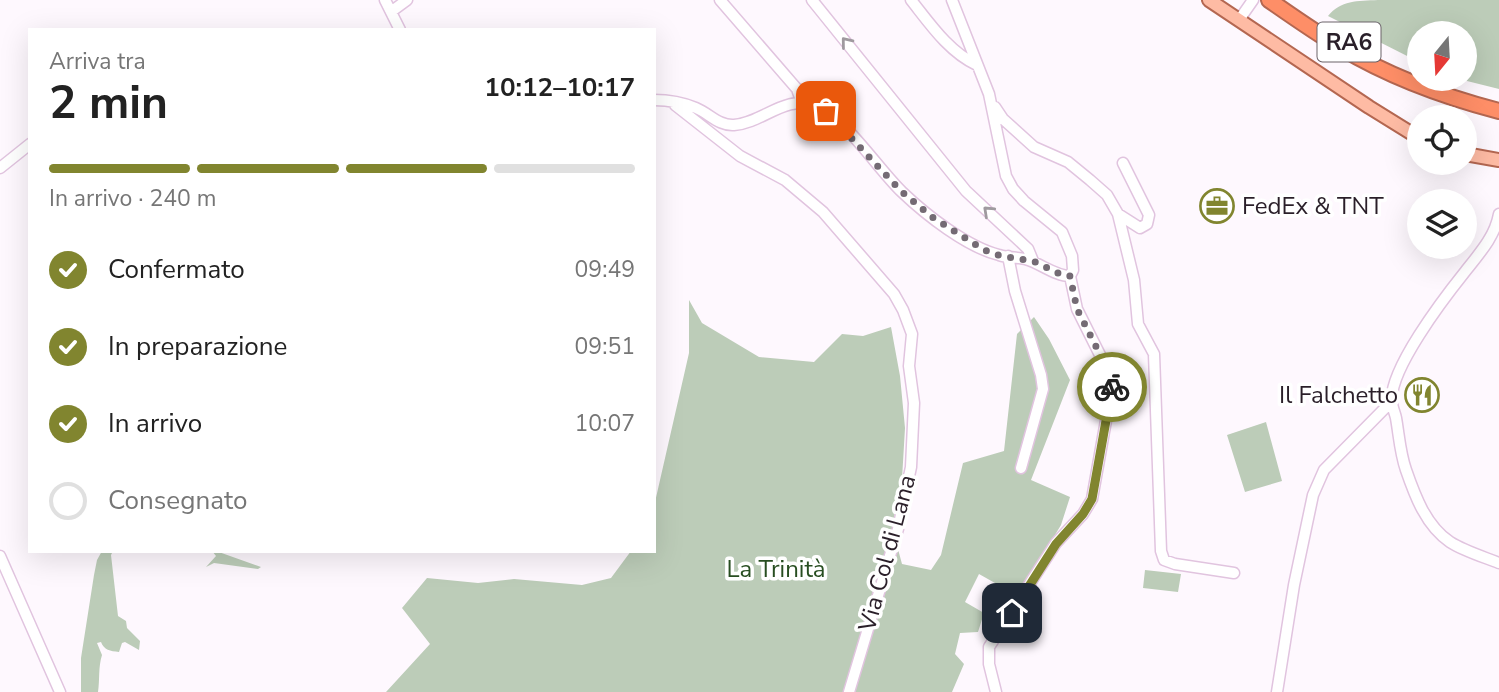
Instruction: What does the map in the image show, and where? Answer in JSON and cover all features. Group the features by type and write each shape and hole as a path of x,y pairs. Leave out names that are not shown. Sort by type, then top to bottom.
{"highway":[{"name":"RA6","path":"1269,0 1342,49 1383,69 1427,88 1499,111"},
{"name":"RA6","path":"1284,0 1338,36 1407,69"},
{"path":"1465,91 1499,102"}],"main road":[{"path":"1209,0 1407,130"},
{"path":"1477,156 1499,160"}],"street":[{"path":"385,0 399,28"},
{"path":"392,11 407,0"},
{"path":"720,0 797,89 802,103"},
{"path":"811,0 931,150 966,191 1028,249 1033,261"},
{"path":"911,0 939,35 967,60 977,65"},
{"path":"952,0 991,103 1006,176 1024,201 1062,232 1072,256 1073,270 1070,276 1077,309 1110,374 1112,387 1092,499 1083,514 1056,544 989,647 989,664 996,692"},
{"path":"1239,20 1253,0"},
{"path":"656,99 696,108 723,124 736,125 785,105 813,105 826,111 901,191 932,217 984,250 1033,261 1064,276 1070,276"},
{"name":"Via Col di Lana","path":"669,102 740,156 785,180 823,212 894,294 912,334 909,366 914,403 911,467 898,529 849,692"},
{"path":"991,103 1003,119 1034,147 1068,162 1090,180 1107,195 1118,214 1134,280 1138,324 1154,354 1161,551 1164,560 1175,565 1234,573"},
{"path":"0,168 28,147"},
{"path":"1118,214 1140,228 1147,224 1150,215 1123,163"},
{"path":"1277,692 1294,584 1314,495 1324,470 1391,402 1396,379 1418,338 1448,293 1484,247 1497,226 1499,214"},
{"path":"1008,256 1015,291 1041,374 1043,389 1021,468"},
{"path":"1391,402 1396,414 1402,458 1413,493 1423,511 1450,542 1499,564"},
{"path":"0,556 60,692"}],"green space":[{"path":"1499,0 1499,89 1477,84 1477,21 1407,21 1407,56 1328,16 1338,7 1356,1"},
{"name":"La Trinità","path":"689,300 702,323 759,357 814,362 842,334 863,336 891,327 900,376 905,428 902,479 892,527 902,564 931,570 941,555 963,463 1004,451 1017,334 1034,317 1049,339 1070,380 1031,480 1070,497 1061,525 1018,596 979,574 965,602 984,613 978,632 960,633 955,654 964,664 952,692 386,692 430,644 402,608 427,578 478,583 514,579 582,585 611,578 630,553 656,553 656,498 689,353"},
{"path":"1266,422 1282,481 1245,492 1227,435"},
{"path":"101,553 112,553 118,616 126,621 127,628 140,641 139,650 125,642 119,652 108,650 101,642 97,643 102,655 98,692 81,692 81,658 97,560"},
{"path":"214,553 222,553 261,567 258,569 214,563 206,567 216,556"},
{"path":"1145,570 1181,574 1178,592 1143,588"}],"way so far":[{"path":"826,111 901,191 932,217 984,250 1001,256 1033,261 1064,276 1070,276 1077,309 1110,374 1112,387"}],"place":[{"name":"FedEx & TNT","path":"1217,206"},
{"name":"Il Falchetto","path":"1422,395"}],"route":[{"path":"1012,613 1056,544 1083,514 1092,499 1112,387"}]}
